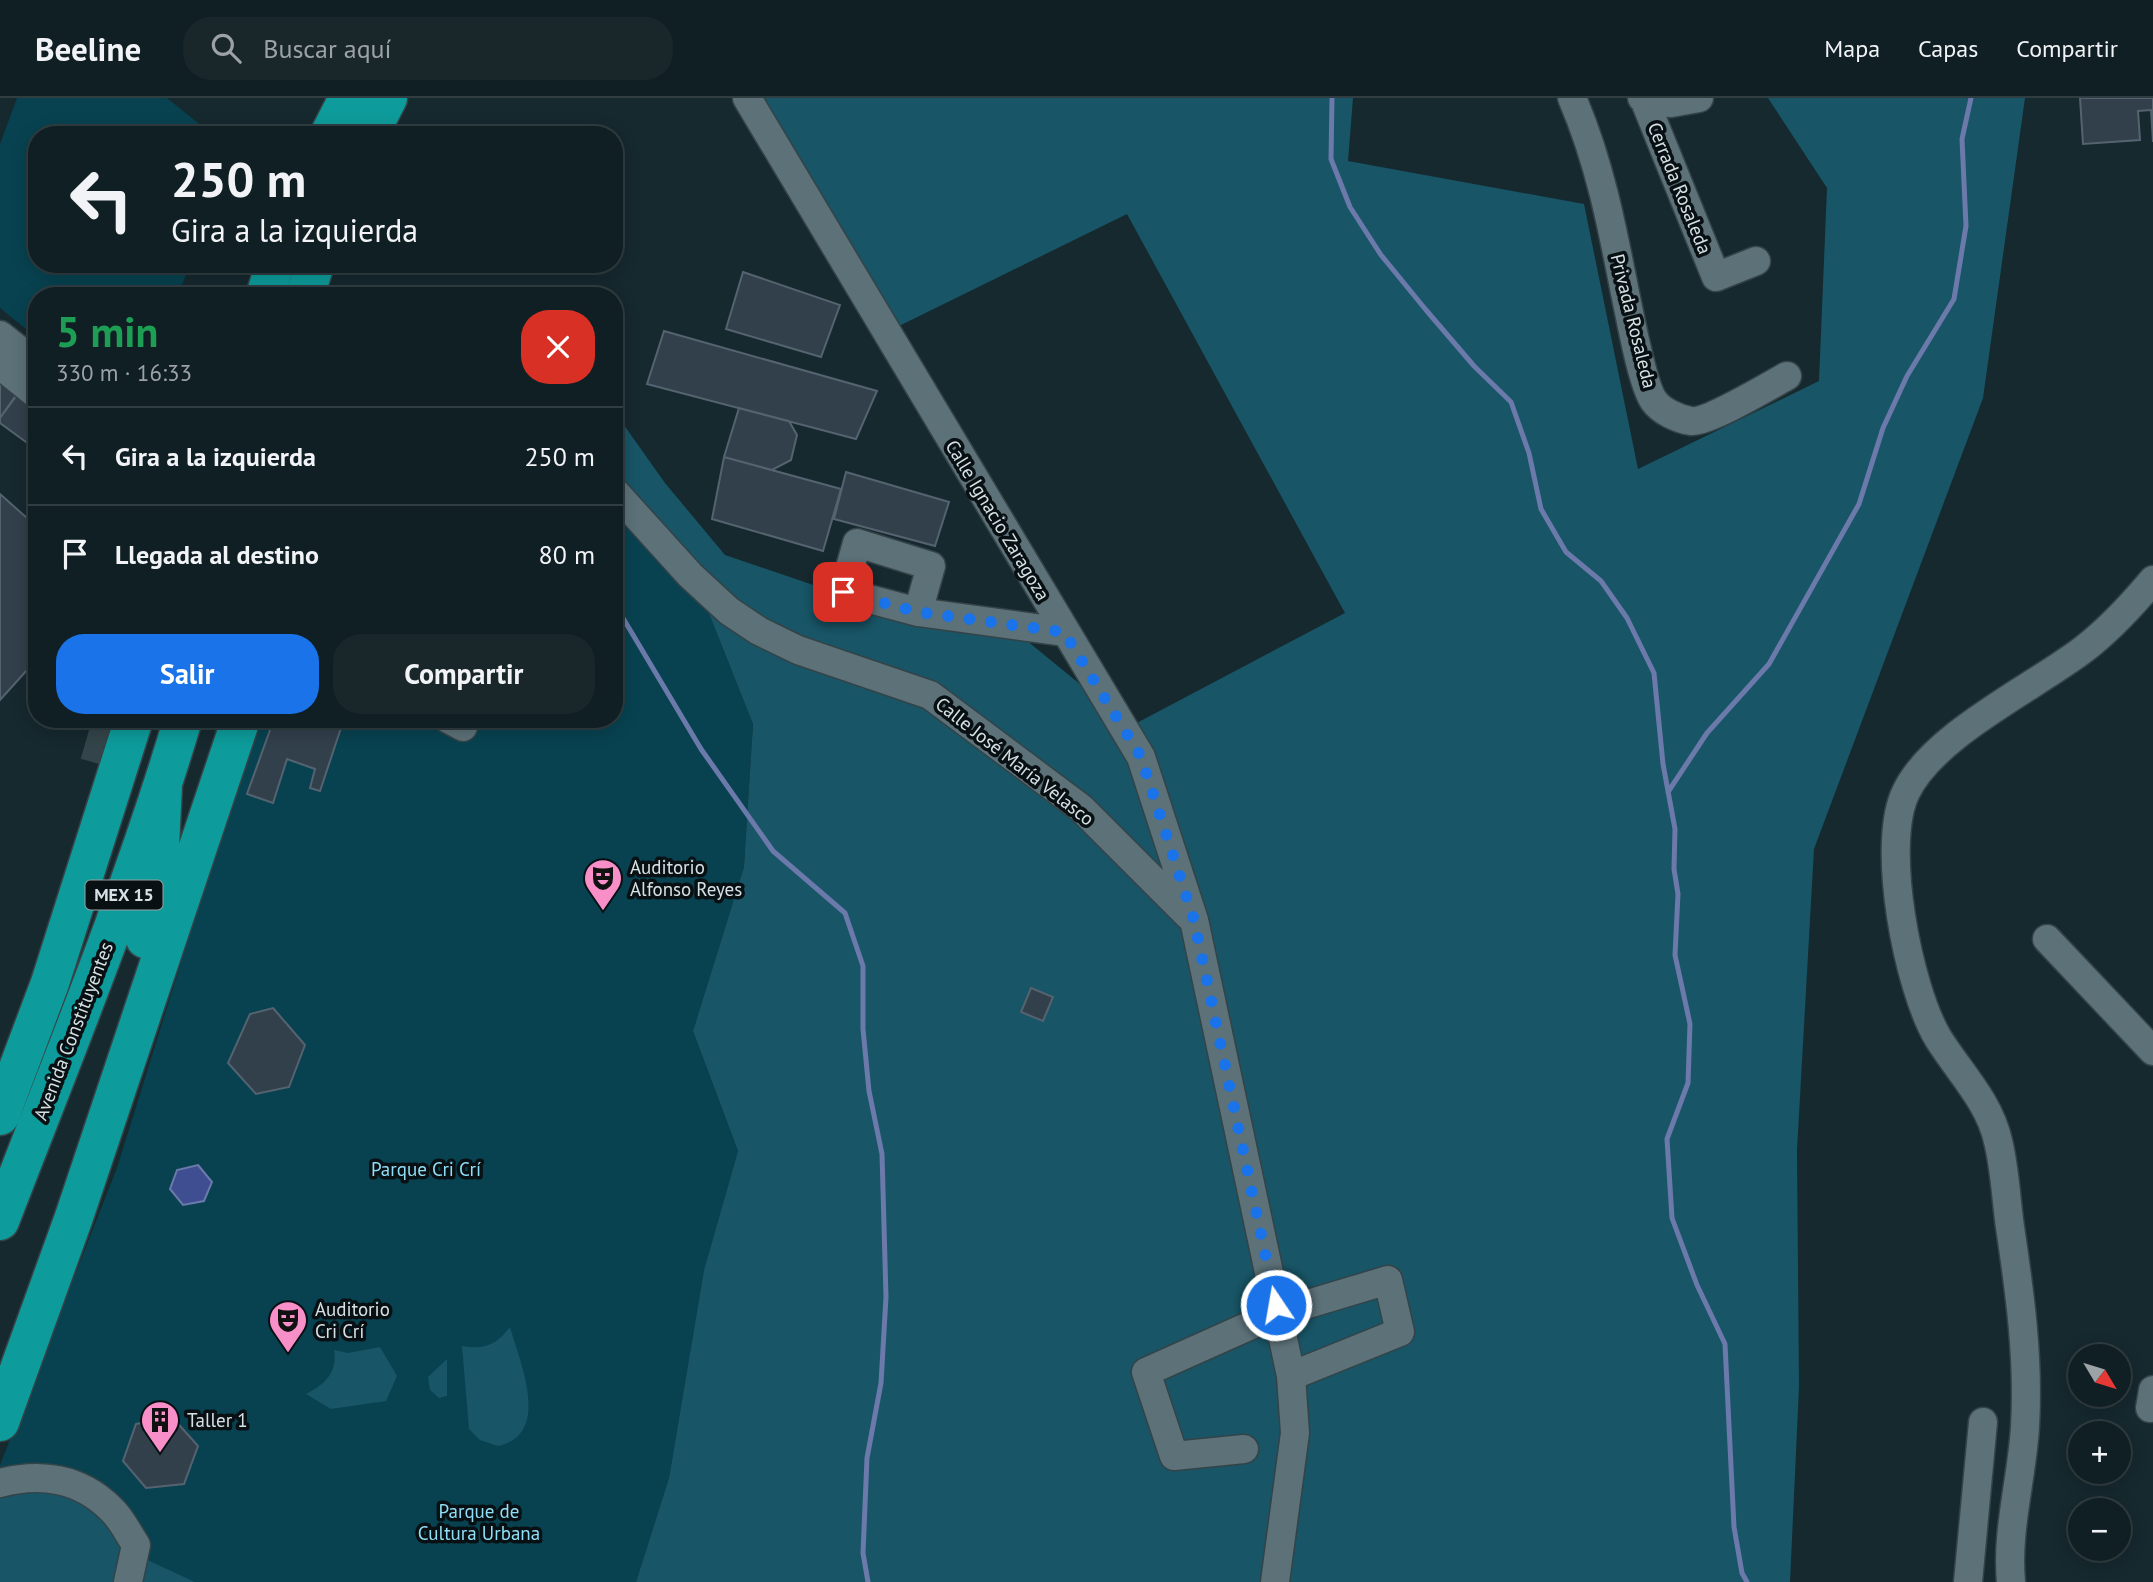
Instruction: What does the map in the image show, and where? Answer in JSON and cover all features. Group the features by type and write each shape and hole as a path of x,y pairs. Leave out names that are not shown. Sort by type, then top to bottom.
{"highway":[{"path":"334,126 348,98"},
{"path":"374,126 388,98"},
{"name":"Avenida Constituyentes","path":"1,1108 39,1012 131,728"},
{"name":"Avenida Constituyentes","path":"0,1221 93,980 163,785 180,728"},
{"path":"3,1390 74,1217 238,728"},
{"path":"39,1012 30,980 99,764"},
{"path":"3,1390 43,1223 134,978 159,869 163,785"}],"street":[{"name":"Calle Ignacio Zaragoza","path":"747,98 1141,757 1194,920 1291,1376 1295,1433 1287,1509 1275,1582"},
{"name":"Privada Rosaleda","path":"1572,98 1590,138 1611,222 1633,333 1653,401 1671,415 1693,422 1717,413 1787,376"},
{"name":"Cerrada Rosaleda","path":"1643,99 1671,103 1699,98"},
{"name":"Cerrada Rosaleda","path":"1643,99 1716,276 1756,261"},
{"path":"0,335 28,357"},
{"path":"0,365 28,388"},
{"name":"Calle José María Velasco","path":"623,501 690,575 729,611 759,631 798,650 930,695 1081,808 1194,920"},
{"path":"2011,1582 2025,1427 2026,1339 1998,1141 1986,1106 1936,1035 1917,985 1904,933 1894,833 1905,793 1919,772 1957,736 2084,649 2118,619 2153,580"},
{"path":"918,612 1064,632"},
{"path":"2047,939 2153,1051"},
{"path":"1244,1449 1174,1456 1146,1372 1278,1314 1388,1280 1400,1332 1291,1376"},
{"path":"1968,1582 1983,1422"},
{"path":"0,1483 24,1476 53,1477 81,1487 111,1509 136,1545 128,1582"}],"green space":[{"path":"17,98 167,98 202,126 28,126 28,273 187,273 181,287 28,287 28,331 0,308 0,144"},
{"name":"Parque Cri Crí","path":"623,516 704,601 753,724 744,867 693,1031 738,1151 704,1270 669,1478 636,1582 195,1582 158,1567 0,1472 0,1465 117,1168 254,728 623,728"}],"shaded area":[{"path":"761,98 1353,98 1348,161 1584,204 1638,469 1819,381 1827,188 1768,98 2025,98 1983,398 1814,849 1797,1150 1799,1387 1790,1582 636,1582 669,1478 704,1270 738,1151 693,1031 744,867 753,724 704,601 623,516 623,424 665,483 725,555 907,617 1020,635 1131,726 1345,613 1127,214 897,327"},
{"path":"510,1327 525,1377 528,1413 524,1427 514,1439 498,1446 480,1440 469,1429 462,1346 489,1345"},
{"path":"380,1347 397,1376 386,1401 331,1409 306,1394 319,1387 332,1372 334,1350 348,1353"},
{"path":"447,1359 447,1396 439,1398 430,1390 428,1377"},
{"path":"56,1464 106,1486 124,1506 143,1558 195,1582 0,1582 0,1472"}],"water":[{"path":"198,1165 212,1182 204,1201 183,1205 170,1189 177,1170"}],"building":[{"path":"2080,98 2153,98 2153,142 2151,110 2138,111 2140,140 2083,144"},
{"path":"743,272 840,305 821,357 726,329"},
{"path":"664,331 877,391 856,439 647,384"},
{"path":"0,365 24,384 0,418"},
{"path":"20,391 28,397 28,443 0,423 0,418"},
{"path":"739,408 789,421 797,435 791,460 772,470 724,457"},
{"path":"724,457 841,489 823,551 712,519"},
{"path":"846,472 949,502 935,546 834,519"},
{"path":"0,494 28,519 28,669 0,700"},
{"path":"271,728 341,728 320,791 310,788 315,769 287,759 273,803 247,794"},
{"path":"1031,988 1053,997 1043,1021 1021,1012"},
{"path":"273,1008 305,1045 289,1087 256,1094 228,1063 250,1014"},
{"name":"Taller 1","path":"173,1418 198,1446 184,1484 146,1488 123,1461 136,1424"}],"waterway":[{"path":"1332,98 1331,159 1350,207 1381,255 1426,310 1474,366 1511,402 1529,453 1541,509 1566,552 1601,581 1627,618 1654,673 1663,764 1675,829 1674,869 1678,894 1675,955 1690,1024 1688,1083 1667,1139 1672,1218 1697,1285 1725,1344 1734,1527 1742,1573 1747,1582"},
{"path":"1668,792 1707,733 1769,664 1859,504 1883,428 1907,376 1954,299 1966,226 1962,139 1971,98"},
{"path":"623,618 701,749 773,851 845,913 863,966 863,1029 869,1091 882,1154 886,1297 881,1383 867,1458 863,1553 868,1582"}],"tunnel":[{"path":"99,764 109,728"}],"place":[{"name":"Auditorio Alfonso Reyes","path":"603,912"},
{"name":"Auditorio Cri Crí","path":"288,1354"},
{"name":"Taller 1","path":"160,1454"}],"route":[{"path":"843,592 918,612 1064,632 1141,757 1194,920 1276,1305"}],"park label":[{"name":"Parque de Cultura Urbana","path":"479,1522"}]}
